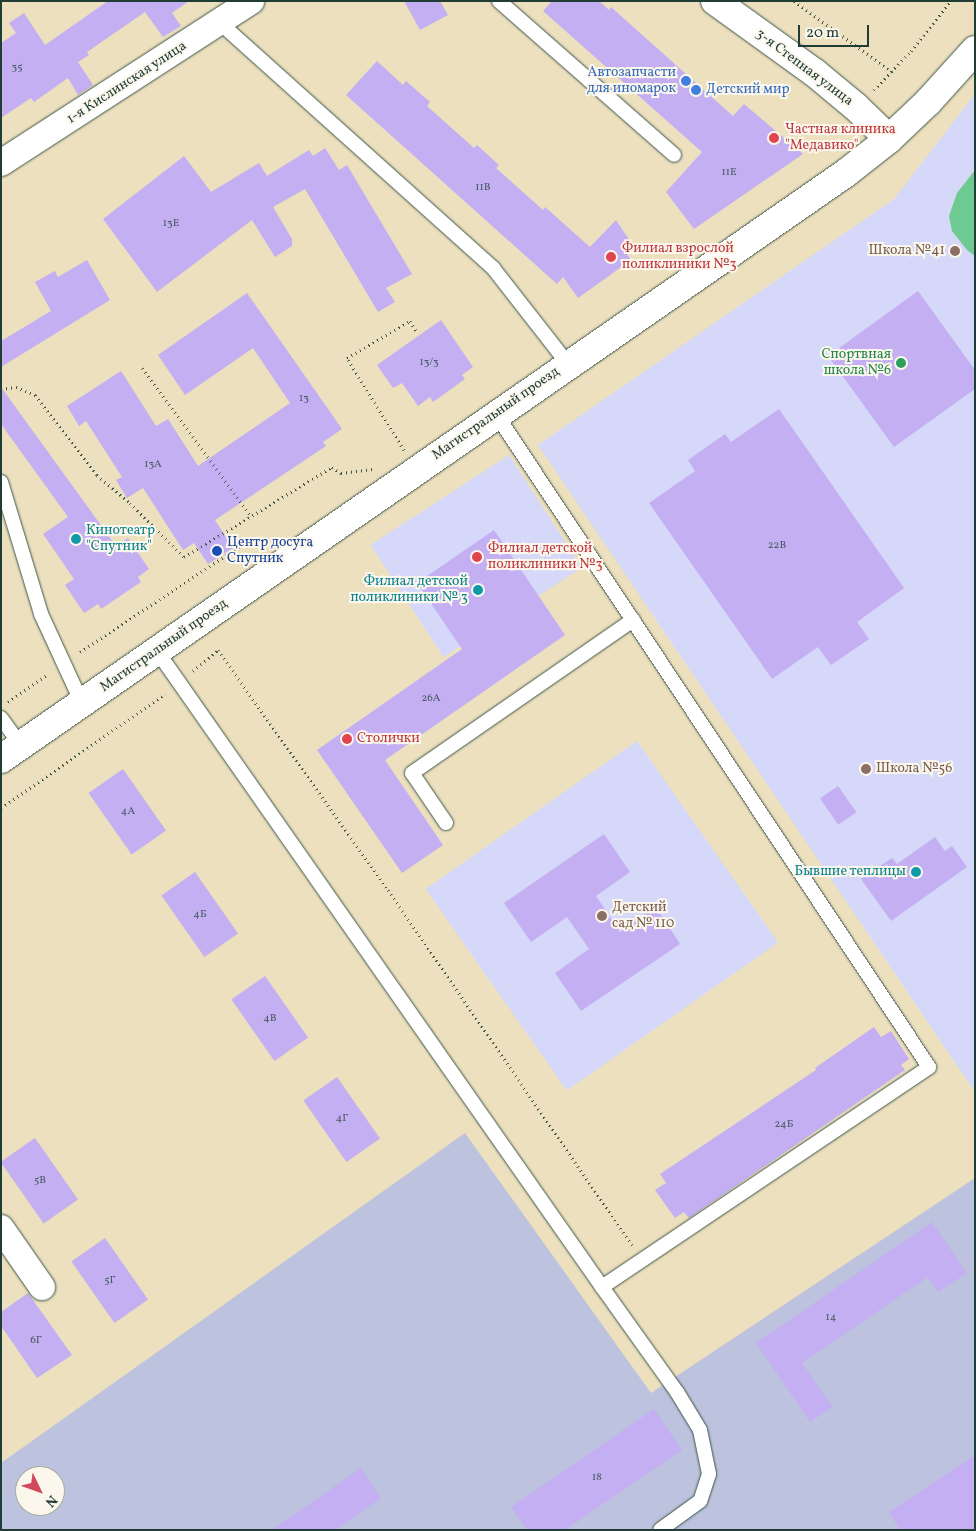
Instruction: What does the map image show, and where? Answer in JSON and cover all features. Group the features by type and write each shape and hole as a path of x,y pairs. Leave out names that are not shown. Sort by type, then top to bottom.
{"main road":[{"name":"3-я Степная улица","path":"715,1 815,73 856,107 889,138"},
{"name":"Магистральный проезд","path":"11,752 846,173 889,138 928,102 975,50"}],"street":[{"name":"1-я Кислинская улица","path":"1,163 220,23 251,1"},
{"path":"1,1228 42,1287"}],"lane":[{"path":"498,1 674,155"},
{"path":"220,23 493,268 568,364"},
{"path":"496,414 930,1067 602,1287"},
{"path":"1,482 41,614 82,703"},
{"path":"446,823 412,773 633,620"},
{"path":"157,651 677,1392 700,1430 709,1474 700,1501 660,1530"},
{"path":"1,718 11,752"}],"path":[{"path":"794,1 892,72"},
{"path":"856,107 892,72 952,1"},
{"path":"399,458 406,452 347,358 410,321 418,334"},
{"path":"142,368 251,516"},
{"path":"1,389 16,388 35,395 97,474 130,503 184,557 332,467 341,472 375,469"},
{"path":"1,707 63,663 243,544"}],"shaded area":[{"name":"Школа №56","path":"975,94 975,1092 538,445 894,199"},
{"name":"Филиал детской поликлиники №3","path":"509,455 582,567 444,657 371,545"},
{"name":"Детский сад № 110","path":"637,741 778,943 567,1090 426,889"},
{"path":"465,1133 651,1393 975,1178 975,1530 1,1530 1,1463"}],"green space":[{"path":"975,170 975,256 967,250 952,231 949,216 957,193"}],"building":[{"path":"108,1 189,1 172,13 181,26 163,37 145,12 87,52 89,55 78,62 93,85 78,95 68,78 34,102 31,98 1,118 1,43 16,33 9,23 24,13 45,45"},
{"path":"404,1 440,1 448,15 420,30"},
{"path":"552,1 599,1 609,10 611,7 733,116 744,104 803,154 694,229 666,192 702,152 543,11"},
{"path":"377,61 403,85 406,81 430,102 427,106 474,148 477,145 499,165 496,168 543,210 545,207 590,247 616,220 634,247 626,253 631,260 578,298 563,277 557,284 346,95"},
{"path":"325,148 339,170 347,165 412,274 386,288 395,302 378,312 305,189 273,207 292,239 292,246 275,257 252,220 157,292 103,219 184,156 211,192 259,163 267,176 309,150 313,156"},
{"path":"87,260 110,300 1,367 1,341 51,311 35,282 55,271 58,277"},
{"name":"Спортвная школа №6","path":"918,291 975,370 975,389 894,447 828,356"},
{"path":"247,293 342,429 323,442 326,446 215,520 233,548 208,564 194,543 183,550 143,488 127,498 116,480 122,477 86,421 79,426 67,406 121,371 156,426 168,419 198,466 290,403 253,348 185,395 158,355"},
{"path":"441,320 473,367 462,375 465,379 433,402 430,397 418,406 402,383 393,388 377,365"},
{"path":"1,387 116,546 128,538 149,569 138,577 141,582 101,609 98,604 84,613 65,585 74,579 43,534 68,517 1,424"},
{"path":"779,409 904,588 857,622 869,639 831,665 818,647 772,679 649,503 695,471 688,460 725,434 731,442"},
{"path":"494,530 565,635 385,760 443,845 402,873 317,750 462,649 417,583"},
{"path":"123,769 166,830 132,855 89,793"},
{"path":"838,786 856,812 838,825 820,799"},
{"path":"604,834 630,872 596,896 620,932 656,907 680,944 581,1011 555,973 589,949 567,917 531,942 504,903"},
{"name":"Бывшие теплицы","path":"935,837 945,851 952,846 967,867 891,921 861,879 892,858 897,864"},
{"path":"195,872 238,933 204,957 161,896"},
{"path":"265,976 308,1037 274,1061 231,1000"},
{"path":"874,1027 881,1037 891,1031 909,1059 901,1065 905,1070 689,1218 684,1212 675,1218 655,1190 666,1183 660,1174 816,1070 815,1068"},
{"path":"337,1077 380,1138 346,1162 303,1101"},
{"path":"35,1138 78,1199 44,1224 1,1163"},
{"path":"932,1222 967,1273 938,1292 928,1277 802,1363 833,1407 810,1422 756,1343"},
{"path":"105,1238 148,1299 114,1323 71,1262"},
{"path":"28,1293 72,1355 37,1378 1,1326 1,1312"},
{"path":"654,1409 682,1450 565,1530 527,1530 511,1507"},
{"path":"975,1455 975,1530 900,1530 889,1512"},
{"path":"361,1468 381,1498 336,1530 272,1530"}],"place":[{"name":"Автозапчасти для иномарок","path":"686,81"},
{"name":"Детский мир","path":"696,90"},
{"name":"Частная клиника \"Медавико\"","path":"774,138"},
{"name":"Школа №41","path":"955,251"},
{"name":"Филиал взрослой поликлиники №3","path":"611,257"},
{"name":"Спортвная школа №6","path":"901,363"},
{"name":"Кинотеатр \"Спутник\"","path":"76,539"},
{"name":"Центр досуга Спутник","path":"217,551"},
{"name":"Филиал детской поликлиники №3","path":"477,557"},
{"name":"Филиал детской поликлиники № 3","path":"478,590"},
{"name":"Столички","path":"347,739"},
{"name":"Школа №56","path":"866,769"},
{"name":"Бывшие теплицы","path":"916,872"},
{"name":"Детский сад № 110","path":"602,916"}]}
